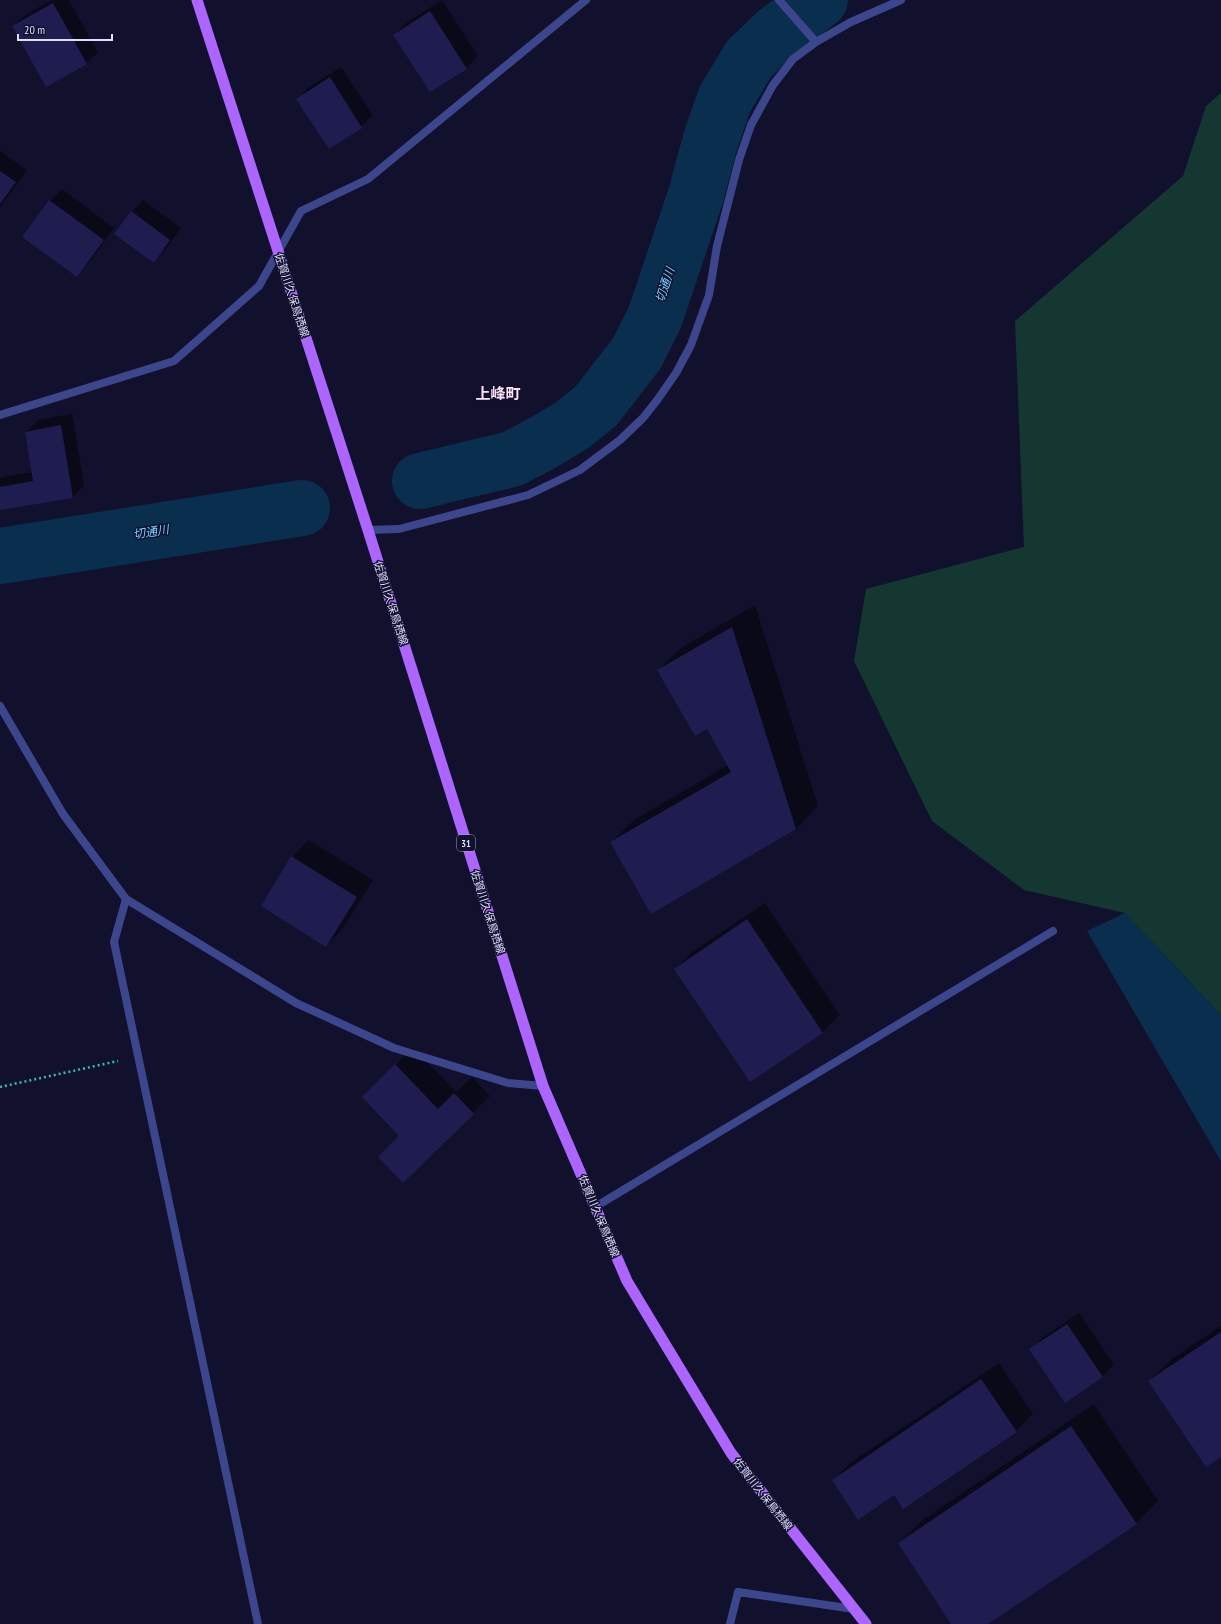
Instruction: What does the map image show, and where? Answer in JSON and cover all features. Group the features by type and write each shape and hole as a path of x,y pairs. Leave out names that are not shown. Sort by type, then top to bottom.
{"main road":[{"name":"佐賀川久保鳥栖線","path":"197,0 368,530 543,1086 627,1281 731,1453 866,1624"}],"street":[{"path":"0,415 174,360 259,286 301,211 368,179 586,0"},
{"path":"779,0 816,42"},
{"path":"368,530 399,529 528,495 580,470 620,440 643,418 676,373 691,345 709,295 717,246 751,125 773,85 793,59 816,42 851,22 901,0"},
{"path":"0,706 63,814 126,899 296,1003 394,1048 508,1083 543,1086"},
{"path":"126,899 114,942 258,1624"},
{"path":"595,1207 1053,931"},
{"path":"730,1624 738,1592 854,1608"}],"path":[{"path":"0,1087 138,1056"}],"green space":[{"path":"1221,93 1221,1015 1125,913 1024,890 932,821 854,661 866,589 1024,547 1015,321 1183,176 1206,106"}],"water":[{"path":"1125,913 1221,1015 1221,1161 1087,931"}],"building":[{"path":"53,3 87,64 46,87 12,26"},
{"path":"430,11 467,69 430,92 393,35"},
{"path":"330,77 362,128 329,149 296,99"},
{"path":"0,171 16,182 0,204"},
{"path":"49,200 104,240 77,277 22,237"},
{"path":"131,211 170,240 154,263 114,234"},
{"path":"61,425 73,498 0,510 0,487 33,481 25,432"},
{"path":"732,627 796,829 651,914 610,842 731,772 707,729 695,736 657,670"},
{"path":"291,856 357,897 326,947 261,906"},
{"path":"747,919 823,1033 750,1082 674,969"},
{"path":"395,1064 438,1109 454,1093 474,1114 403,1183 378,1157 399,1136 362,1097"},
{"path":"1067,1324 1103,1377 1065,1403 1029,1349"},
{"path":"1221,1332 1221,1457 1206,1467 1148,1381"},
{"path":"981,1379 1017,1432 903,1509 894,1495 858,1520 832,1480"},
{"path":"1071,1426 1137,1524 988,1624 951,1624 898,1543"}],"waterway":[{"name":"切通川","path":"420,481 512,459 571,426 596,406 637,353 655,317 696,195 711,139 725,99 749,59 776,33 820,0"},
{"name":"切通川","path":"0,556 302,508"}],"district":[{"name":"上峰町","path":"498,394"}]}
